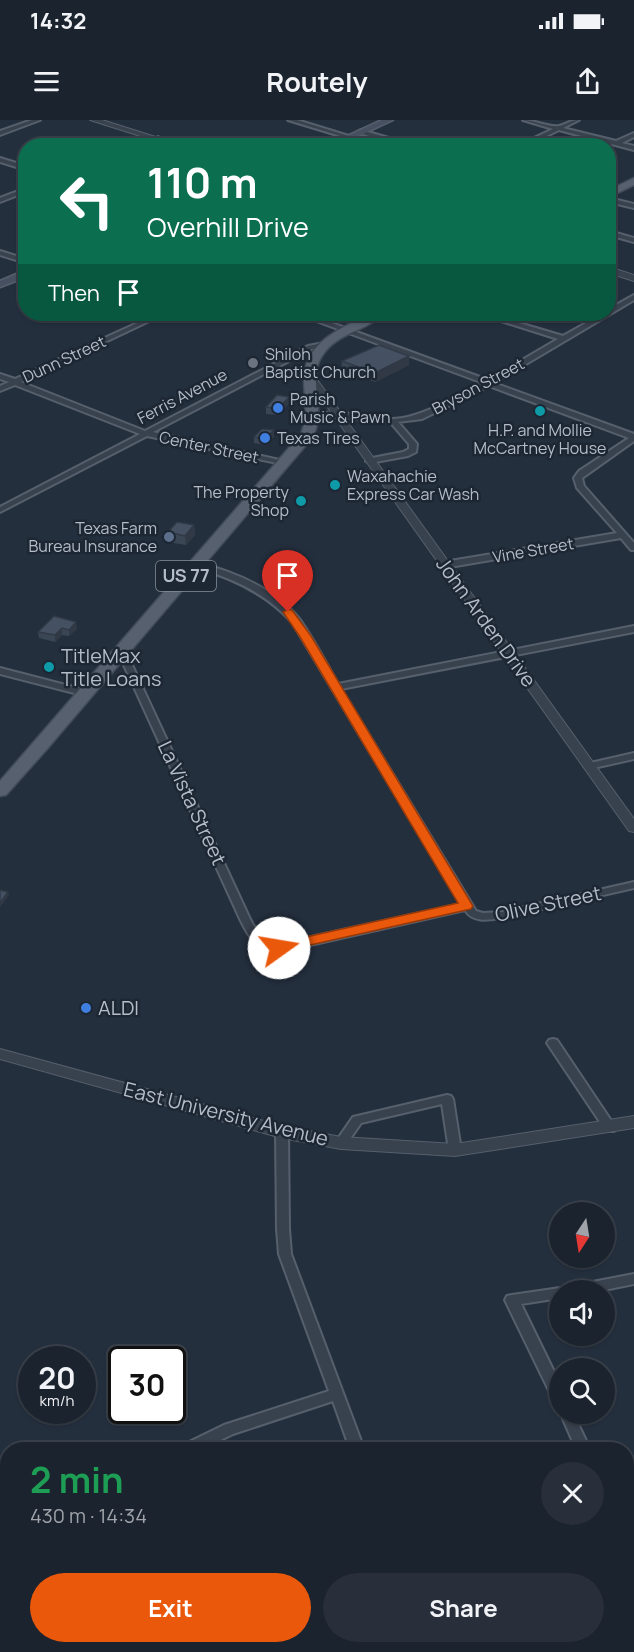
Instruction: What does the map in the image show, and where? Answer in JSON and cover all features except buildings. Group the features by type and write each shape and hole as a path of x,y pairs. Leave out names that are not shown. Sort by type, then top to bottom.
{"main road":[{"path":"350,137 389,120"},
{"path":"616,190 634,181"},
{"path":"0,284 18,276"},
{"name":"Ferris Avenue","path":"327,343 364,321"},
{"path":"314,417 310,376 313,360 327,343"},
{"name":"US 77","path":"0,791 284,463 307,435 314,417"}],"street":[{"path":"0,133 37,120"},
{"path":"94,120 107,121 155,138"},
{"path":"291,120 350,137"},
{"path":"526,120 597,138"},
{"path":"537,138 576,120"},
{"path":"361,132 382,138"},
{"path":"617,143 634,135"},
{"path":"617,143 634,148"},
{"path":"0,160 18,166"},
{"path":"0,200 18,193"},
{"path":"616,202 634,206"},
{"path":"623,237 634,231"},
{"path":"616,235 634,240"},
{"path":"0,253 18,259"},
{"path":"616,272 634,278"},
{"name":"Bryson Street","path":"616,308 634,297"},
{"name":"Dunn Street","path":"0,389 146,321"},
{"path":"322,321 634,438"},
{"path":"509,321 564,339"},
{"name":"Bryson Street","path":"314,417 338,415 393,421 419,417 489,383 594,321"},
{"name":"Ferris Avenue","path":"0,510 313,345 327,343"},
{"path":"285,361 313,360"},
{"name":"Center Street","path":"0,376 145,433 284,463"},
{"path":"310,376 338,415"},
{"name":"John Arden Drive","path":"338,415 634,828"},
{"path":"370,461 405,454 413,450 413,444 393,421"},
{"path":"634,438 579,477 579,486 634,548"},
{"name":"Vine Street","path":"444,565 622,535"},
{"path":"196,565 246,582 271,597 296,621 466,906"},
{"path":"336,687 634,629"},
{"name":"La Vista Street","path":"122,652 255,939 269,948 279,948 466,906"},
{"path":"0,672 86,693"},
{"path":"589,766 634,756"},
{"name":"Olive Street","path":"466,906 477,916 502,915 634,885"},
{"path":"553,1043 610,1128"},
{"name":"East University Avenue","path":"0,1054 282,1132 341,1143 455,1150 610,1128 634,1122"},
{"path":"341,1143 357,1120 447,1099 455,1150"},
{"path":"282,1132 285,1254 354,1442"},
{"path":"615,1283 634,1279"},
{"path":"549,1295 512,1300 549,1376"},
{"path":"202,1442 229,1429 335,1395"},
{"path":"571,1424 580,1442"}],"place":[{"name":"Shiloh Baptist Church","path":"253,363"},
{"name":"Parish Music & Pawn","path":"278,408"},
{"name":"H.P. and Mollie McCartney House","path":"540,411"},
{"name":"Texas Tires","path":"265,438"},
{"name":"Waxahachie Express Car Wash","path":"335,485"},
{"name":"The Property Shop","path":"301,501"},
{"name":"Texas Farm Bureau Insurance","path":"169,537"},
{"name":"TitleMax Title Loans","path":"49,667"},
{"name":"ALDI","path":"86,1008"}],"route":[{"path":"279,948 466,906 296,621 288,612"}]}
